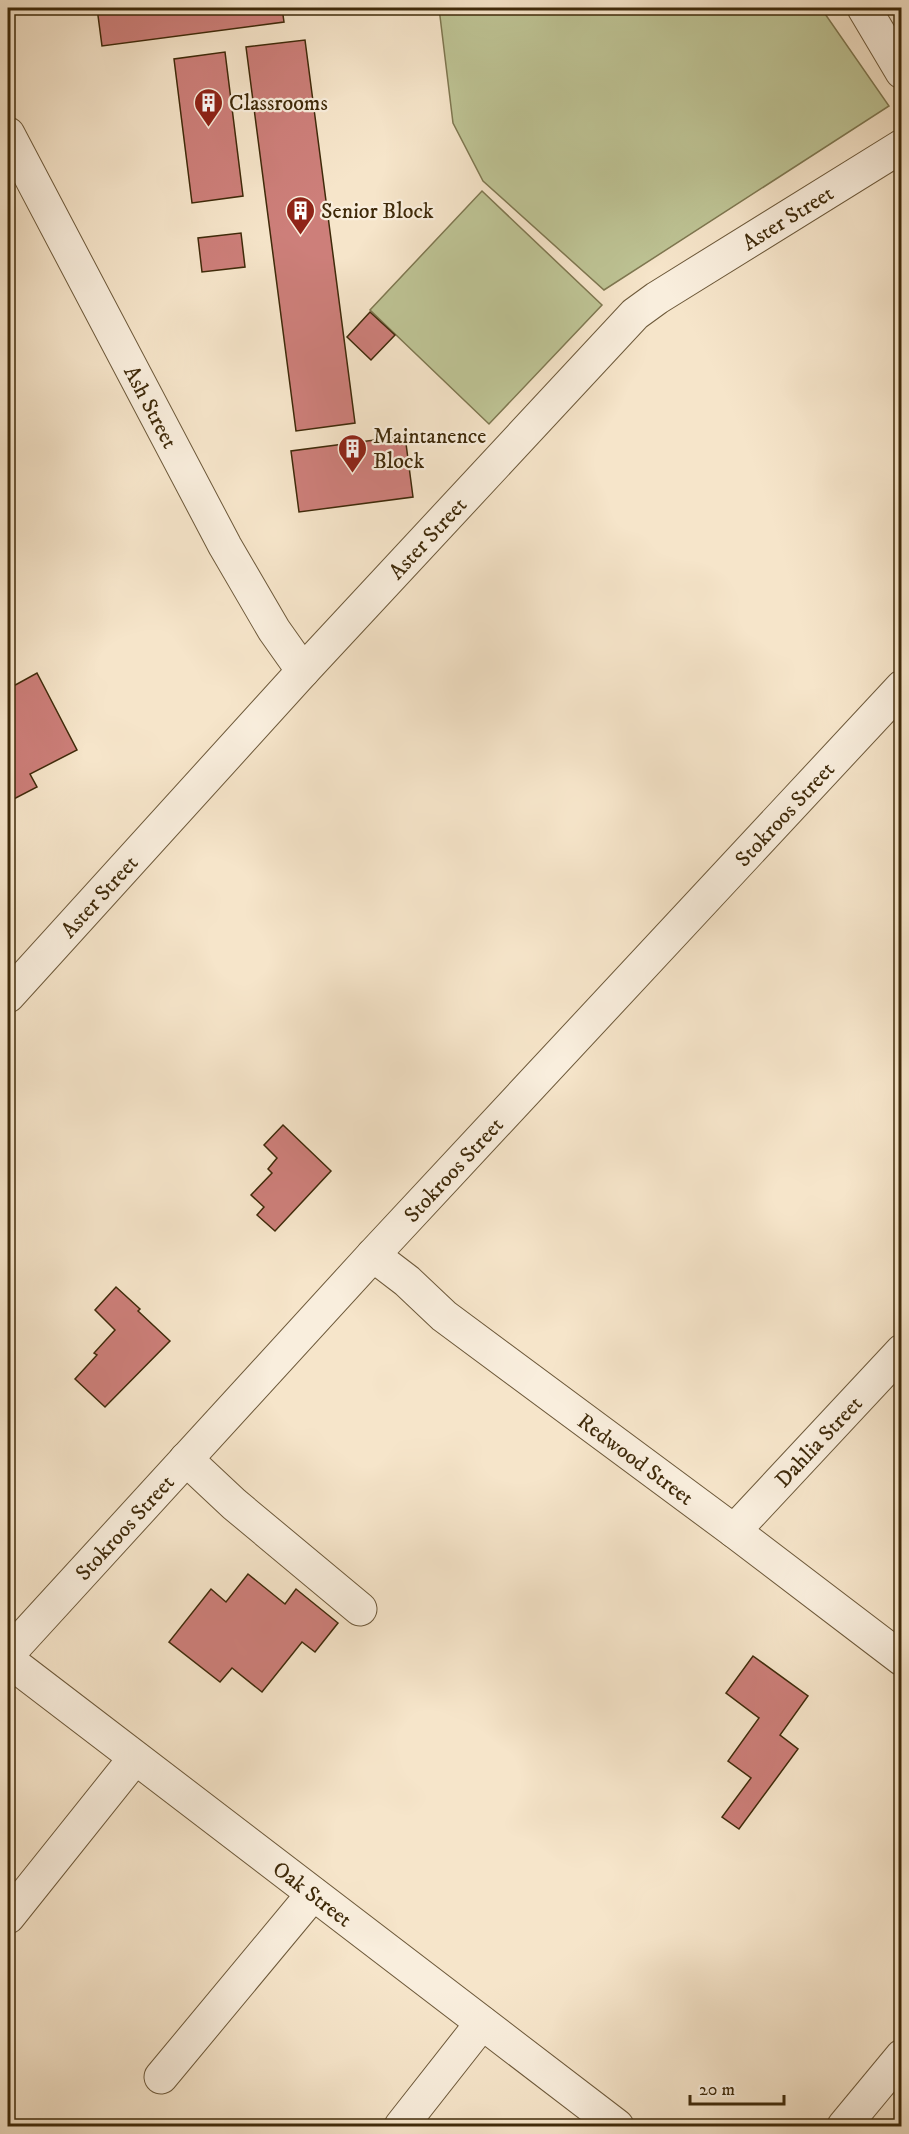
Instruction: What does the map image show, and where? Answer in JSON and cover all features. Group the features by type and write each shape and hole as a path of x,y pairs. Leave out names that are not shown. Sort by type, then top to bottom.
{"street":[{"path":"864,8 902,72"},
{"name":"Ash Street","path":"8,134 225,546 274,630 303,671"},
{"name":"Aster Street","path":"8,996 303,671 635,314 902,146"},
{"name":"Stokroos Street","path":"8,1654 373,1255 902,687"},
{"name":"Redwood Street","path":"373,1255 407,1281 444,1316 735,1531 902,1659"},
{"name":"Dahlia Street","path":"735,1531 902,1351"},
{"path":"186,1459 234,1504 360,1609"},
{"name":"Oak Street","path":"8,1660 617,2127"},
{"path":"8,1917 135,1758"},
{"path":"161,2077 314,1894"},
{"path":"401,2127 482,2023"},
{"path":"844,2127 902,2056"}],"green space":[{"path":"439,8 821,8 889,106 604,290 483,181 453,123"},
{"path":"482,191 602,305 489,424 370,310"}],"building":[{"path":"97,8 282,8 284,22 102,46"},
{"name":"Senior Block","path":"305,40 355,423 296,431 246,47"},
{"name":"Classrooms","path":"225,52 243,196 192,203 174,59"},
{"path":"241,233 245,267 202,272 198,238"},
{"path":"370,312 395,335 371,360 347,337"},
{"name":"Maintanence Block","path":"405,436 413,497 299,512 291,451"},
{"path":"37,673 77,750 30,774 37,787 8,802 8,689"},
{"path":"283,1125 331,1171 275,1231 257,1215 264,1207 251,1195 272,1173 268,1169 277,1158 264,1145"},
{"path":"116,1287 170,1341 105,1407 75,1379 97,1355 94,1353 115,1330 95,1310"},
{"path":"248,1574 285,1604 296,1589 338,1623 315,1652 302,1642 262,1692 232,1668 220,1682 169,1642 211,1589 226,1602"},
{"path":"753,1656 808,1696 780,1735 798,1749 739,1829 722,1817 751,1778 728,1761 759,1718 726,1693"}],"place":[{"name":"Classrooms","path":"208,128"},
{"name":"Senior Block","path":"300,236"},
{"name":"Maintanence Block","path":"352,474"}]}
